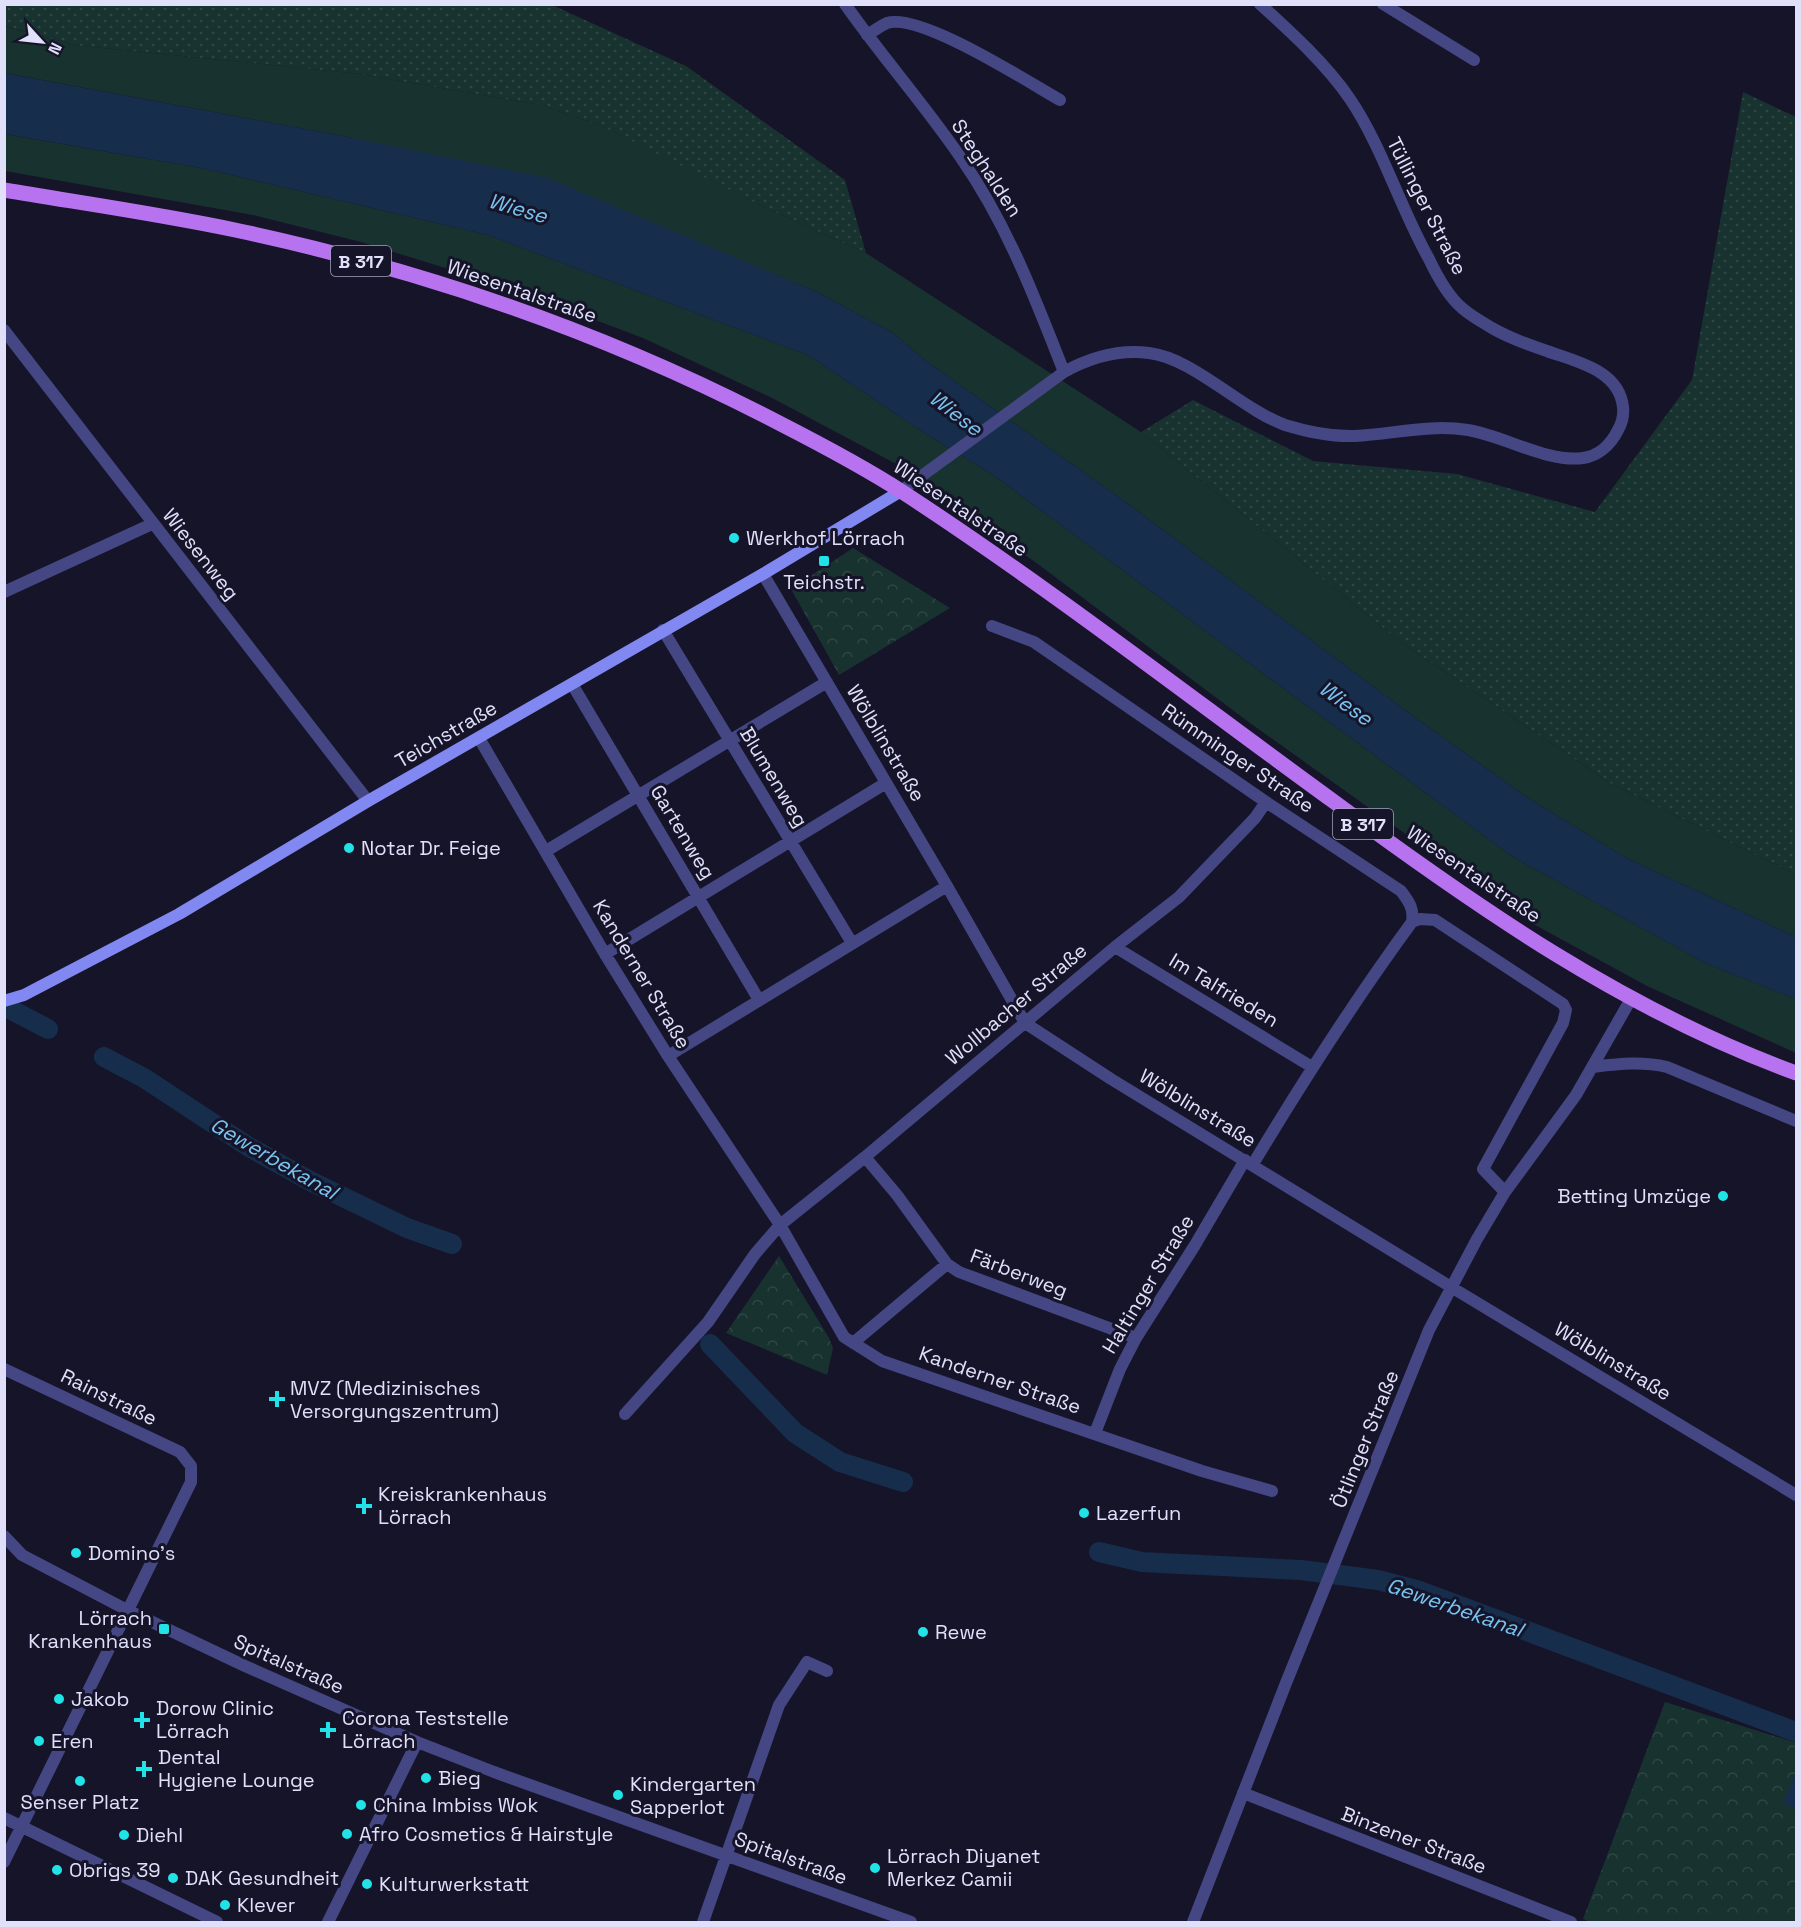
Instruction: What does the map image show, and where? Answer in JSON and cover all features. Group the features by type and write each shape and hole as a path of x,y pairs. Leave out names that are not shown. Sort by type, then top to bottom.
{"main road":[{"name":"Wiesentalstraße","path":"4,190 235,230 374,264 471,293 576,330 703,385 832,451 901,491 1009,565 1394,846 1575,967 1631,999 1703,1034 1797,1073"}],"street":[{"name":"Steghalden","path":"845,4 962,158 1013,245 1029,280 1064,372"},
{"name":"Tüllinger Straße","path":"901,491 1064,372 1084,360 1105,354 1152,353 1176,362 1265,417 1313,433 1354,436 1416,428 1457,429 1493,436 1560,458 1572,459 1596,454 1611,442 1619,429 1623,412 1617,387 1586,365 1500,332 1461,307 1435,272 1414,233 1374,144 1350,99 1283,25 1260,4"},
{"path":"1383,4 1474,60"},
{"path":"867,35 888,22 916,25 947,36 1060,100"},
{"name":"Wiesenweg","path":"4,330 368,801"},
{"name":"Teichstraße","path":"7,1001 24,995 179,914 368,801 763,574 901,491"},
{"path":"4,592 152,524"},
{"name":"Wölblinstraße","path":"763,574 948,886 1024,1023 1451,1287 1797,1495"},
{"name":"Rümminger Straße","path":"992,626 1034,642 1266,802 1401,891 1413,912 1412,922"},
{"name":"Blumenweg","path":"663,630 852,943"},
{"path":"546,851 827,682"},
{"name":"Gartenweg","path":"572,684 759,1000"},
{"name":"Kanderner Straße","path":"479,738 605,954 668,1056 780,1225 844,1337 882,1360 1202,1471 1272,1491"},
{"path":"605,954 886,783"},
{"name":"Wollbacher Straße","path":"780,1225 865,1157 1115,947 1179,897 1255,818 1266,802"},
{"path":"668,1056 948,886"},
{"path":"1412,922 1420,919 1435,920 1563,1004 1566,1010 1563,1023 1483,1169 1505,1192"},
{"name":"Haltinger Straße","path":"1095,1433 1120,1368 1137,1338 1362,989 1412,922"},
{"name":"Im Talfrieden","path":"1115,947 1312,1067"},
{"name":"Ötlinger Straße","path":"1193,1923 1429,1330 1505,1192 1553,1128 1592,1067 1631,999"},
{"path":"1592,1067 1629,1062 1658,1065 1685,1073 1797,1121"},
{"name":"Färberweg","path":"865,1157 897,1195 947,1264 958,1272 1137,1338"},
{"path":"625,1414 708,1322 755,1254 780,1225"},
{"path":"853,1343 947,1264"},
{"name":"Rainstraße","path":"4,1368 180,1452 191,1466 191,1482 129,1611"},
{"name":"Spitalstraße","path":"4,1536 22,1555 129,1611 245,1666 417,1742 911,1923"},
{"path":"4,1862 83,1699 129,1611"},
{"path":"703,1923 779,1705 807,1662 827,1671"},
{"path":"328,1923 417,1742"},
{"name":"Binzener Straße","path":"1243,1793 1571,1923"},
{"path":"4,1818 88,1856 216,1922"}],"green space":[{"path":"4,5 552,5 686,66 845,180 866,253 762,206 604,127 541,105 360,74 74,45 5,26"},
{"path":"4,26 74,45 360,74 541,105 604,127 762,206 866,253 1141,432 1402,643 1612,784 1796,875 1796,937 1626,858 1525,796 1417,719 1120,498 926,361 893,333 817,292 737,259 353,138 5,73"},
{"path":"1743,92 1796,117 1796,875 1612,784 1402,643 1141,432 1193,400 1313,461 1457,474 1595,512 1692,380"},
{"path":"4,134 201,168 488,235 808,355 923,432 993,475 1513,857 1705,963 1796,999 1796,1053 1647,986 1526,920 1250,723 1035,562 943,500 900,466 772,398 643,338 513,289 361,242 253,215 5,171"},
{"path":"853,548 950,608 839,675 791,589"},
{"path":"779,1256 829,1338 833,1348 827,1375 726,1333"},
{"path":"1665,1702 1794,1742 1796,1738 1796,1922 1591,1922 1583,1919"}],"water":[{"name":"Wiese","path":"4,73 353,138 548,178 817,292 893,333 926,361 1120,498 1417,719 1525,796 1626,858 1796,937 1796,999 1705,963 1513,857 993,475 923,432 808,355 488,235 201,168 5,134"},
{"path":"1796,1772 1796,1809 1783,1803"}],"waterway":[{"name":"Gewerbekanal","path":"4,1006 48,1029"},
{"name":"Gewerbekanal","path":"104,1057 144,1078 249,1147 312,1182 407,1228 452,1244"},
{"name":"Gewerbekanal","path":"710,1344 795,1433 840,1462 903,1482"},
{"name":"Gewerbekanal","path":"1099,1552 1142,1562 1301,1570 1378,1580 1420,1591 1796,1732"}],"place":[{"name":"Werkhof Lörrach","path":"734,538"},
{"name":"Teichstr.","path":"824,561"},
{"name":"Notar Dr. Feige","path":"349,848"},
{"name":"Betting Umzüge","path":"1723,1196"},
{"name":"MVZ (Medizinisches Versorgungszentrum)","path":"277,1399"},
{"name":"Kreiskrankenhaus Lörrach","path":"364,1506"},
{"name":"Lazerfun","path":"1084,1513"},
{"name":"Domino's","path":"76,1553"},
{"name":"Lörrach Krankenhaus","path":"164,1629"},
{"name":"Rewe","path":"923,1632"},
{"name":"Jakob","path":"59,1699"},
{"name":"Dorow Clinic Lörrach","path":"142,1720"},
{"name":"Corona Teststelle Lörrach","path":"328,1730"},
{"name":"Eren","path":"39,1741"},
{"name":"Dental Hygiene Lounge","path":"144,1769"},
{"name":"Bieg","path":"426,1778"},
{"name":"Senser Platz","path":"80,1781"},
{"name":"Kindergarten Sapperlot","path":"618,1795"},
{"name":"China Imbiss Wok","path":"361,1805"},
{"name":"Afro Cosmetics & Hairstyle","path":"347,1834"},
{"name":"Diehl","path":"124,1835"},
{"name":"Lörrach Diyanet Merkez Camii","path":"875,1868"},
{"name":"Obrigs 39","path":"57,1870"},
{"name":"DAK Gesundheit","path":"173,1878"},
{"name":"Kulturwerkstatt","path":"367,1884"},
{"name":"Klever","path":"225,1905"}]}
